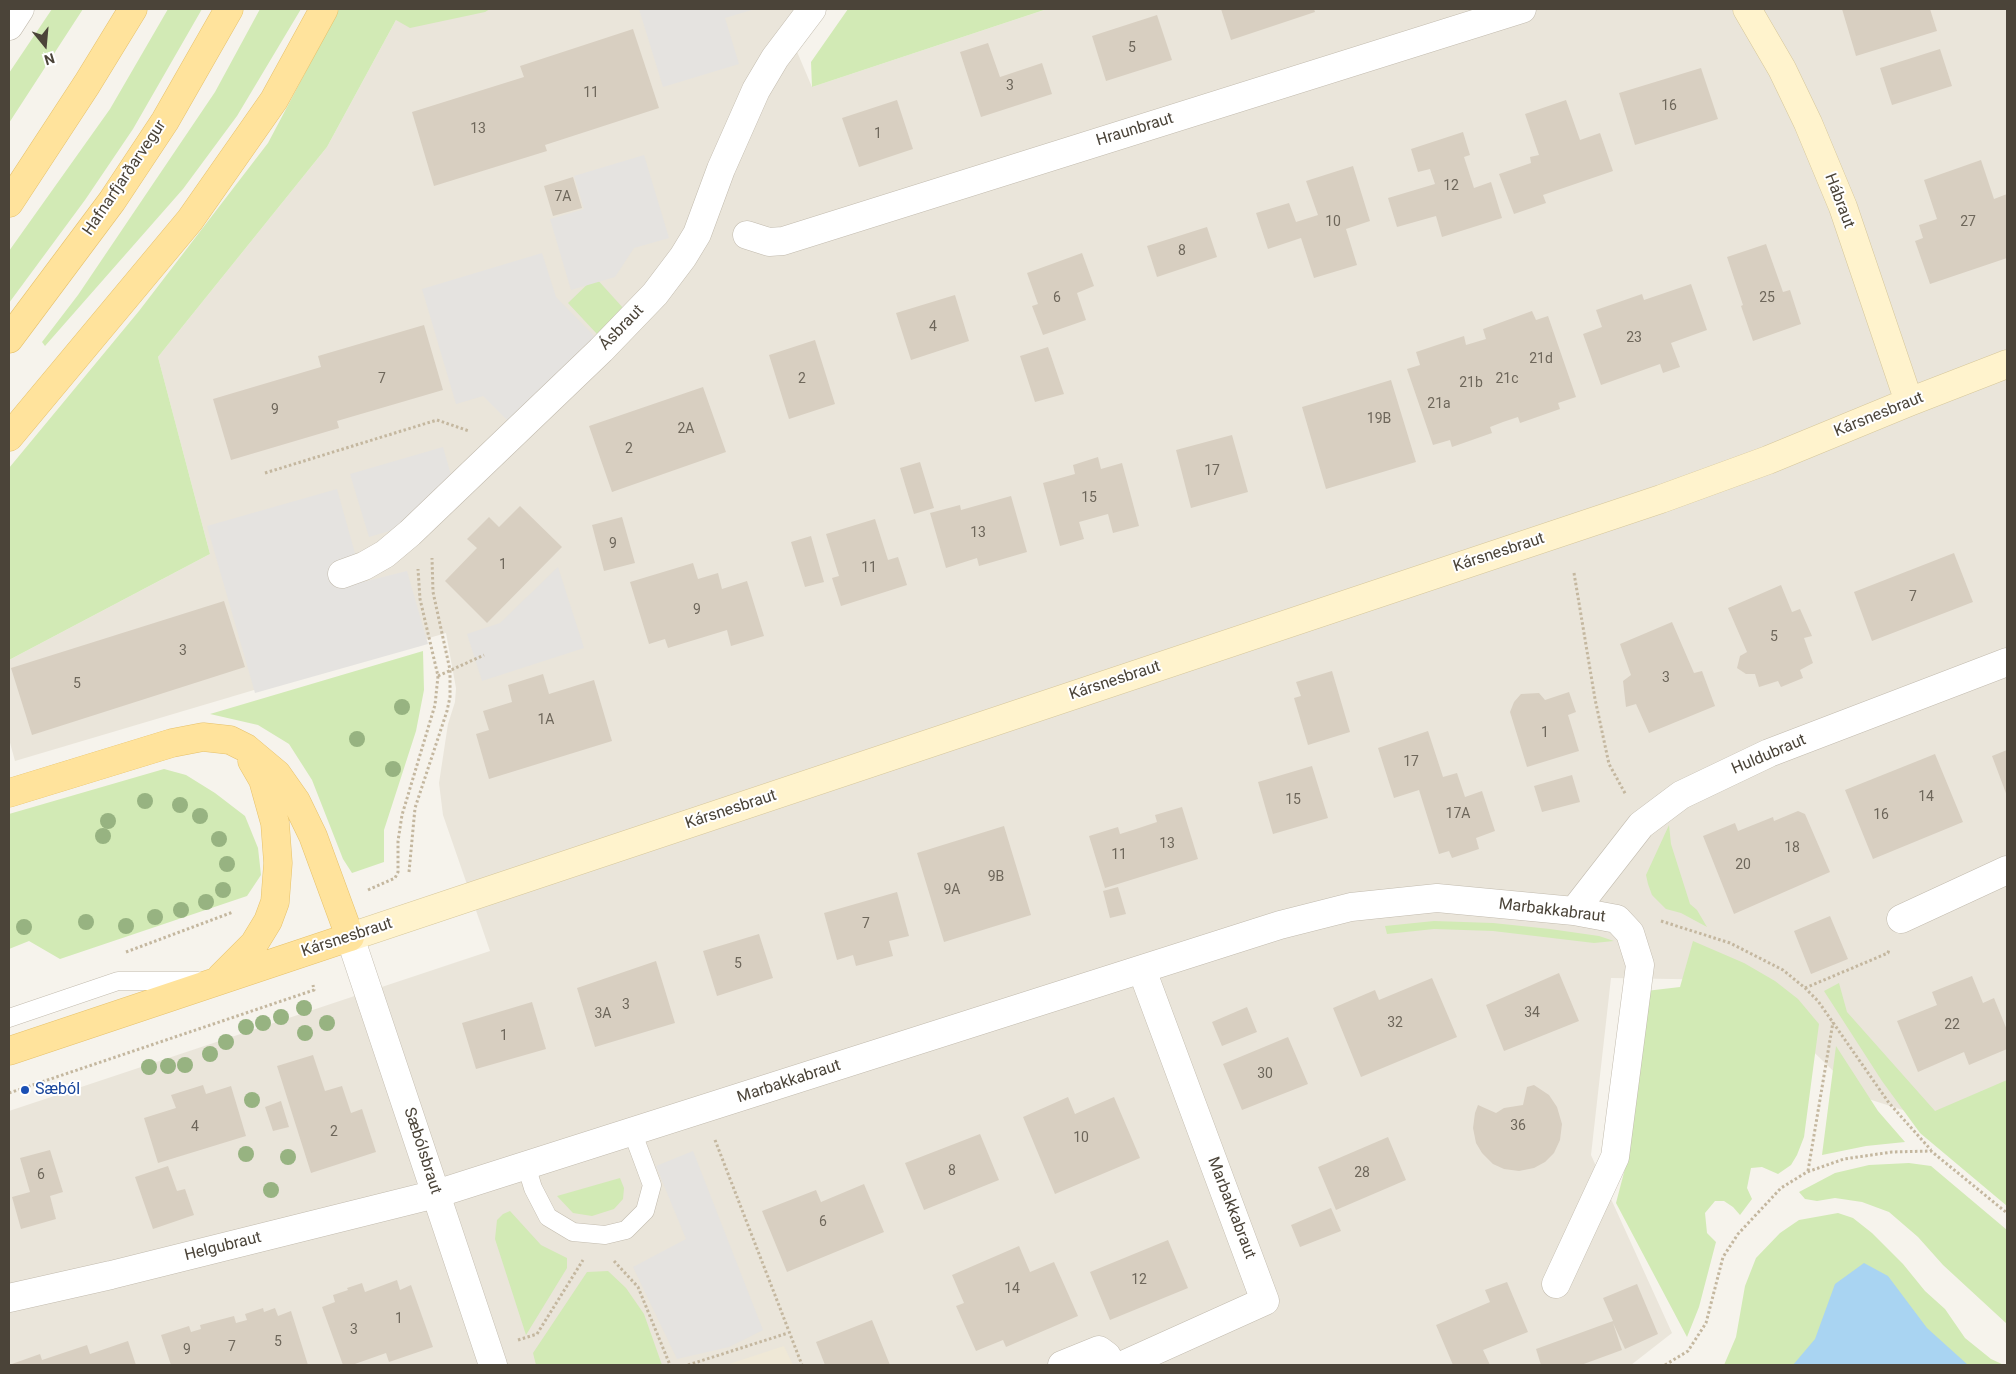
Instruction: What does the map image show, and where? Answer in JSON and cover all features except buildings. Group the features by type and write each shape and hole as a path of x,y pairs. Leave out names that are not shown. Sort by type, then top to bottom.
{"main road":[{"path":"9,202 112,9"},
{"path":"9,202 87,84 133,9"},
{"name":"Hafnarfjarðarvegur","path":"9,339 112,201 164,121 229,9"},
{"path":"9,437 190,220 274,100 324,9"},
{"path":"9,793 172,743 203,737 230,740 246,748 277,774 296,801 313,836 350,937"},
{"path":"216,982 254,944 268,921 275,902 278,862 275,823 263,780 246,748"},
{"name":"Kársnesbraut","path":"9,1051 350,937"}],"street":[{"path":"9,26 20,9"},
{"name":"Ásbraut","path":"342,574 364,566 385,554 432,512 601,350 655,294 683,257 697,234 721,169 756,90 775,58 812,9"},
{"name":"Hraunbraut","path":"747,235 769,242 783,241 1522,9"},
{"name":"Hábraut","path":"1747,9 1782,69 1808,123 1872,288 1909,402"},
{"name":"Kársnesbraut","path":"350,937 1660,499 1768,460 2007,364"},
{"name":"Huldubraut","path":"1574,911 1642,825 1680,795 1769,753 2007,662"},
{"path":"1901,919 2007,870"},
{"name":"Marbakkabraut","path":"436,1194 1280,926 1351,907 1437,898 1574,911 1617,920 1630,933 1640,965 1615,1157 1556,1284"},
{"name":"Sæbólsbraut","path":"350,937 493,1365"},
{"name":"Marbakkabraut","path":"1124,1365 1265,1301 1142,970"},
{"name":"Helgubraut","path":"9,1298 436,1194"},
{"path":"1062,1365 1099,1350 1107,1356 1111,1365"}],"lane":[{"name":"Kársnesbraut","path":"9,1018 118,980 216,982"},
{"path":"526,1165 533,1188 548,1217 573,1232 605,1235 626,1230 645,1211 652,1185 632,1132"}],"path":[{"path":"265,472 437,420 469,431 492,455"},
{"path":"409,872 415,808 447,711 451,682 433,592 432,512"},
{"path":"366,890 385,884 395,878 398,872 398,841 402,815 436,705 438,676 420,599 418,569 432,512"},
{"path":"1574,574 1595,699 1609,764 1642,825"},
{"path":"438,676 484,655"},
{"path":"121,953 234,912"},
{"path":"1805,988 1888,953 1901,919"},
{"path":"1617,920 1657,920 1730,943 1782,970 1818,1001 1889,1103 1931,1151 2007,1213"},
{"path":"9,1093 314,990 313,985"},
{"path":"1808,1172 1833,1021"},
{"path":"714,1140 802,1365"},
{"path":"1664,1365 1688,1351 1706,1323 1723,1257 1738,1234 1781,1188 1808,1172 1844,1159 1892,1152 1931,1151"},
{"path":"516,1341 537,1334 599,1234"},
{"path":"612,1259 638,1287 670,1365"},
{"path":"688,1365 788,1333"}],"shaded area":[{"path":"402,9 825,9 795,47 812,87 1047,9 2007,9 2007,1105 1956,1127 1859,1096 1790,1029 1733,980 1611,978 1591,1155 1672,1333 1631,1365 9,1365 9,1111 490,951 443,815 439,783 448,724 455,702 456,688 446,633 15,761 9,739 9,660 210,554 158,357 327,147"},
{"path":"639,9 755,9 725,18 739,64 663,87"},
{"path":"644,155 669,238 634,248 615,277 571,290 550,219 584,209 574,176"},
{"path":"542,253 556,297 595,337 508,421 483,396 456,404 422,289"},
{"path":"443,447 451,475 393,530 369,537 350,474"},
{"path":"337,489 363,582 407,571 428,644 255,693 207,526"},
{"path":"558,567 584,648 482,681 467,634 500,623"},
{"path":"693,1151 763,1330 729,1347 677,1359 633,1267 686,1239 656,1166"},
{"path":"784,1346 793,1365 726,1365"}],"green space":[{"path":"52,9 83,9 9,123 9,73"},
{"path":"168,9 202,9 133,129 85,200 9,303 9,251 110,109"},
{"path":"260,9 301,9 237,116 183,189 45,346 42,342 78,295 215,92"},
{"path":"339,9 490,9 485,12 410,28 396,20 327,147 158,357 210,554 9,660 9,468 139,311 268,143"},
{"path":"848,9 1047,9 812,87 811,62"},
{"path":"595,277 624,309 597,334 568,303"},
{"path":"423,651 424,690 416,731 384,830 384,862 352,873 343,859 312,780 289,744 258,725 210,714"},
{"path":"164,769 186,775 215,793 245,816 258,848 261,875 247,896 60,959 29,941 9,949 9,814"},
{"path":"1669,825 1671,844 1690,904 1697,910 1707,927 1681,913 1666,909 1652,895 1646,875"},
{"path":"1434,921 1493,923 1550,929 1599,936 1614,941 1594,943 1493,931 1434,929 1387,934 1385,926"},
{"path":"1693,941 1744,963 1775,981 1798,999 1819,1024 1804,1137 1791,1165 1778,1174 1762,1167 1751,1168 1747,1188 1752,1199 1740,1215 1724,1201 1715,1201 1705,1213 1707,1233 1716,1242 1699,1307 1687,1337 1616,1203 1627,1161 1646,991 1680,987"},
{"path":"1839,983 1847,1012 1935,1111 2007,1080 2007,1206 1920,1133 1882,1081 1824,991"},
{"path":"1836,1046 1878,1111 1905,1142 1866,1146 1822,1155"},
{"path":"1909,1163 1931,1166 2007,1230 2007,1324 1943,1265 1918,1237 1889,1212 1862,1202 1835,1198 1817,1201 1805,1199 1799,1192 1835,1173 1869,1165"},
{"path":"620,1178 624,1188 623,1199 614,1209 592,1216 573,1213 557,1196"},
{"path":"510,1211 541,1245 567,1258 567,1268 526,1335 495,1239 497,1220 503,1214"},
{"path":"1838,1213 1853,1218 1872,1233 1903,1264 1925,1291 1945,1309 1965,1338 1991,1359 2004,1365 1724,1365 1736,1337 1745,1286 1756,1258 1780,1233 1799,1220"},
{"path":"608,1271 626,1288 644,1314 662,1365 536,1365 533,1353 587,1272"}],"water":[{"path":"1864,1263 1888,1276 1927,1328 1968,1365 1793,1365 1815,1339 1835,1284"}],"place":[{"name":"Sæból","path":"25,1090"}]}
